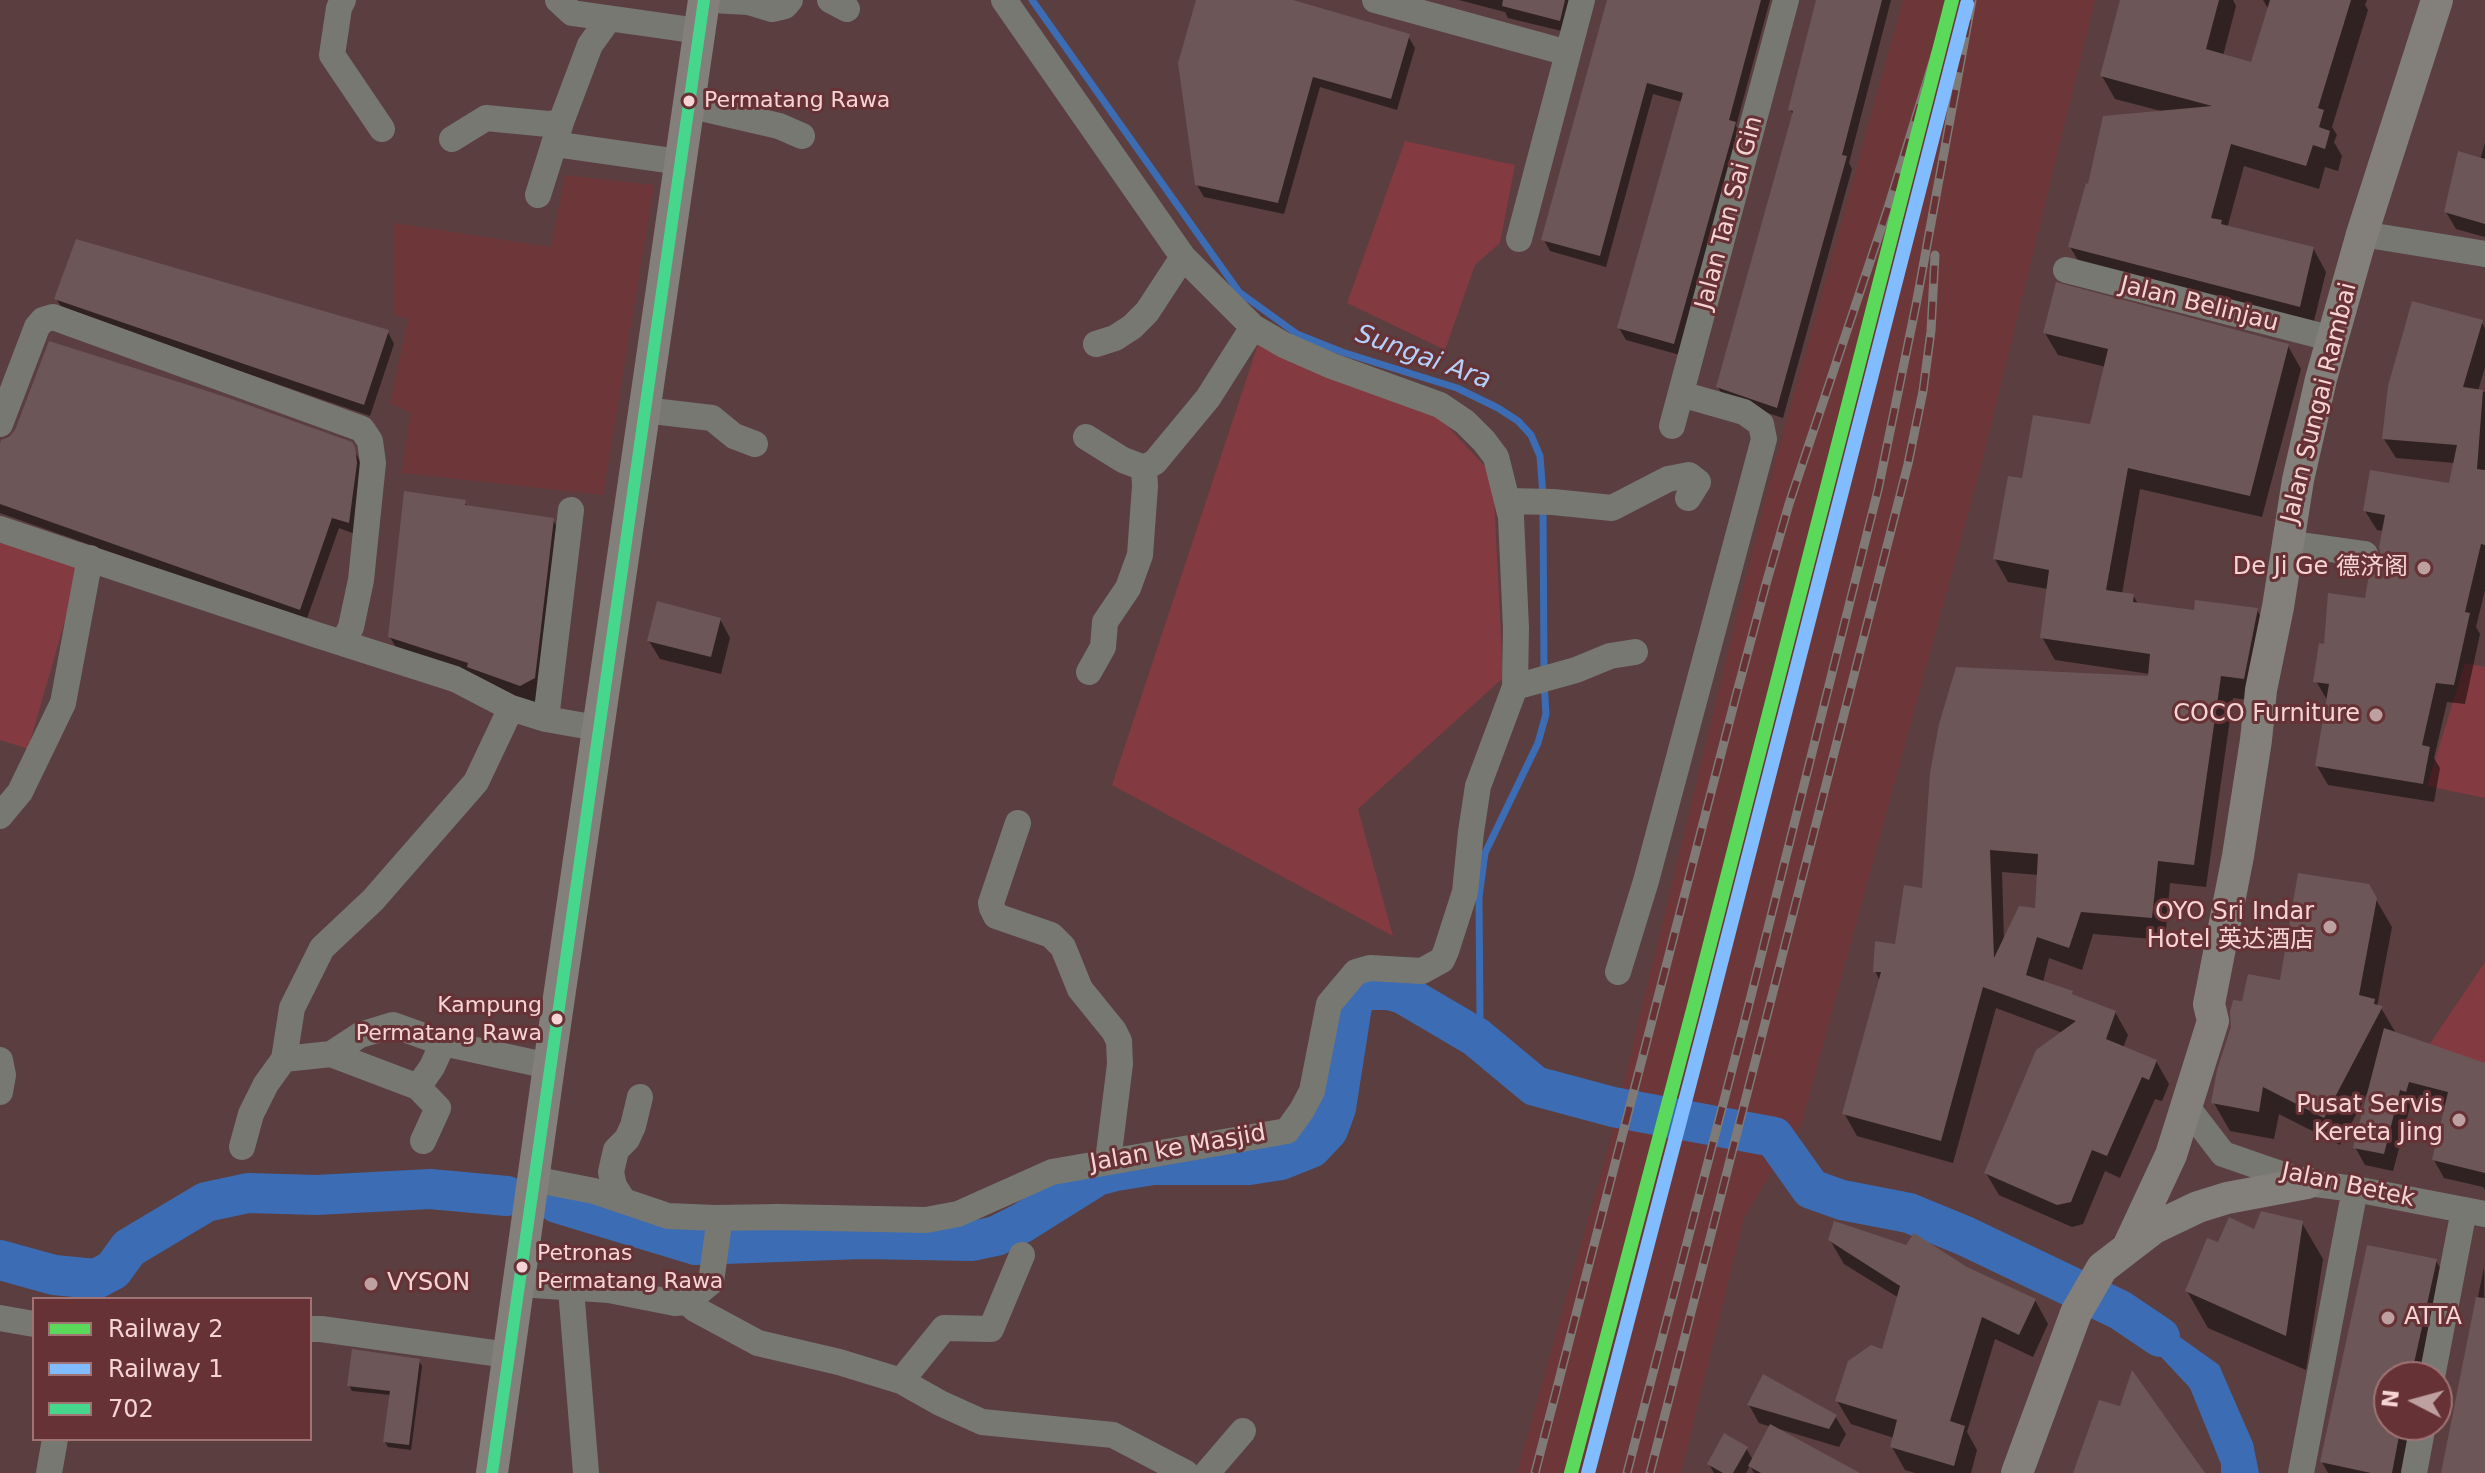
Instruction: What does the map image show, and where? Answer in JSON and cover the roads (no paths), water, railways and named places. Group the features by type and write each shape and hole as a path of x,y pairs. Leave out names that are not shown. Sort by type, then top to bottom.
{"main road":[{"name":"Jalan Sungai Rambai","path":"2128,1247 2171,1155 2213,1021 2209,1004 2238,856 2261,690 2298,480 2362,234 2437,0"},
{"path":"492,1473 702,16"},
{"name":"Jalan Sungai Rambai","path":"2100,1271 2106,1246 2154,1144 2195,1014 2209,1004"},
{"path":"2017,1473 2076,1313 2100,1271 2154,1228 2198,1207 2227,1198 2307,1183"}],"street":[{"path":"343,0 332,55 382,129"},
{"path":"558,0 572,13 608,20 656,24 702,16"},
{"path":"712,0 749,2 772,9 785,6 790,0"},
{"name":"Jalan ke Masjid","path":"531,1192 594,1191 668,1216 717,1221 778,1217 926,1220 958,1214 1052,1172 1287,1131 1312,1091 1329,1004 1356,972 1370,968 1422,971 1442,960 1465,892 1478,786 1521,685 1511,500 1496,457 1465,422 1440,405 1332,366 1284,345 1253,327 1183,257 1004,0"},
{"path":"1519,239 1582,0"},
{"name":"Jalan Tan Sai Gin","path":"1672,426 1786,0"},
{"path":"1382,1 1568,53"},
{"path":"538,195 590,45 608,20"},
{"path":"688,105 779,126 802,136"},
{"path":"452,139 486,118 548,124 557,133 680,162"},
{"path":"2362,234 2485,254"},
{"path":"1096,344 1115,338 1147,312 1183,257"},
{"name":"Jalan Belinjau","path":"2066,270 2333,339"},
{"path":"0,424 37,327 43,320 53,317 362,429 370,441 373,463 361,580 351,627 343,643"},
{"path":"1086,437 1123,460 1144,468 1155,462 1208,398 1253,327"},
{"path":"1618,972 1646,881 1764,439 1761,424 1744,412 1681,394"},
{"path":"644,410 712,418 734,436 755,444"},
{"path":"1089,672 1103,647 1105,622 1128,588 1140,555 1144,468"},
{"path":"1511,500 1612,508 1668,479 1689,475 1698,482 1688,498"},
{"path":"546,719 571,510"},
{"path":"0,529 455,679 511,708 546,719 597,728"},
{"path":"2287,543 2365,554"},
{"path":"0,816 20,792 63,703 90,558"},
{"path":"1521,685 1610,656 1635,652"},
{"path":"242,1147 251,1114 266,1084 284,1059 292,1008 322,948 373,900 476,782 511,708"},
{"path":"1018,823 991,903 992,908 996,916 1051,935 1063,947 1080,989 1119,1041 1120,1064 1108,1161"},
{"path":"331,1054 360,1035 393,1025 443,1043 549,1066"},
{"path":"418,1087 443,1043"},
{"path":"284,1059 331,1054 418,1087 438,1108 423,1141"},
{"path":"0,1060 3,1075 0,1092"},
{"path":"623,1200 614,1186 611,1172 616,1150 627,1139 633,1126 640,1097"},
{"name":"Jalan Betek","path":"2187,1107 2223,1154 2307,1183 2474,1212"},
{"path":"2301,1473 2355,1189"},
{"path":"2436,1361 2474,1212"},
{"path":"519,1284 609,1290 675,1303 687,1302 711,1282 717,1221"},
{"path":"901,1381 944,1328 991,1329 1022,1255"},
{"path":"571,1289 586,1473"},
{"path":"687,1302 758,1343 839,1362 901,1381 982,1422 1113,1435 1186,1473"},
{"path":"0,1318 32,1324"},
{"path":"312,1329 508,1355"},
{"path":"1207,1473 1243,1431"},
{"path":"49,1473 55,1441"},
{"path":"2414,1473 2420,1441"}],"water":[{"path":"2121,1295 2219,1365 2253,1443 2259,1473 2221,1473 2221,1464 2190,1388 2148,1343 2128,1331 2105,1323"}],"waterway":[{"name":"Sungai Ara","path":"1032,0 1239,292 1297,334 1342,352 1457,388 1518,421 1531,435 1540,456 1543,496"},
{"name":"Sungai Ara","path":"1543,508 1544,672"},
{"name":"Sungai Ara","path":"1476,1037 1480,1020 1479,897 1485,853 1538,743 1546,714 1544,684"},
{"path":"557,1203 696,1245 863,1239 972,1241 996,1236 1097,1176 1153,1165 1249,1165 1281,1160 1311,1148 1328,1130 1336,1108 1352,1006 1358,993 1389,990 1403,994 1476,1037 1535,1086 1613,1107 1774,1137 1811,1189 1842,1200 1909,1213 1965,1236 2120,1310 2160,1337"},
{"path":"0,1260 54,1275 96,1279 113,1270 129,1248 206,1202 248,1193 316,1195 430,1189 507,1196"}],"railway":[{"path":"1535,1473 1766,584 1952,0"},
{"path":"1627,1473 1878,490 1916,305 1972,0"},
{"path":"1650,1473 1908,464 1931,331 1935,255"}],"rail line":[{"name":"2","path":"1571,1473 1952,0"},
{"name":"1","path":"1588,1473 1967,4"}],"place":[{"name":"Permatang Rawa","path":"689,101"},
{"name":"De Ji Ge 德济阁","path":"2424,568"},
{"name":"COCO Furniture","path":"2376,715"},
{"name":"OYO Sri Indar Hotel 英达酒店","path":"2330,927"},
{"name":"Kampung Permatang Rawa","path":"557,1019"},
{"name":"Pusat Servis Kereta Jing","path":"2459,1120"},
{"name":"Petronas Permatang Rawa","path":"522,1267"},
{"name":"VYSON","path":"371,1284"},
{"name":"ATTA","path":"2388,1318"}]}
